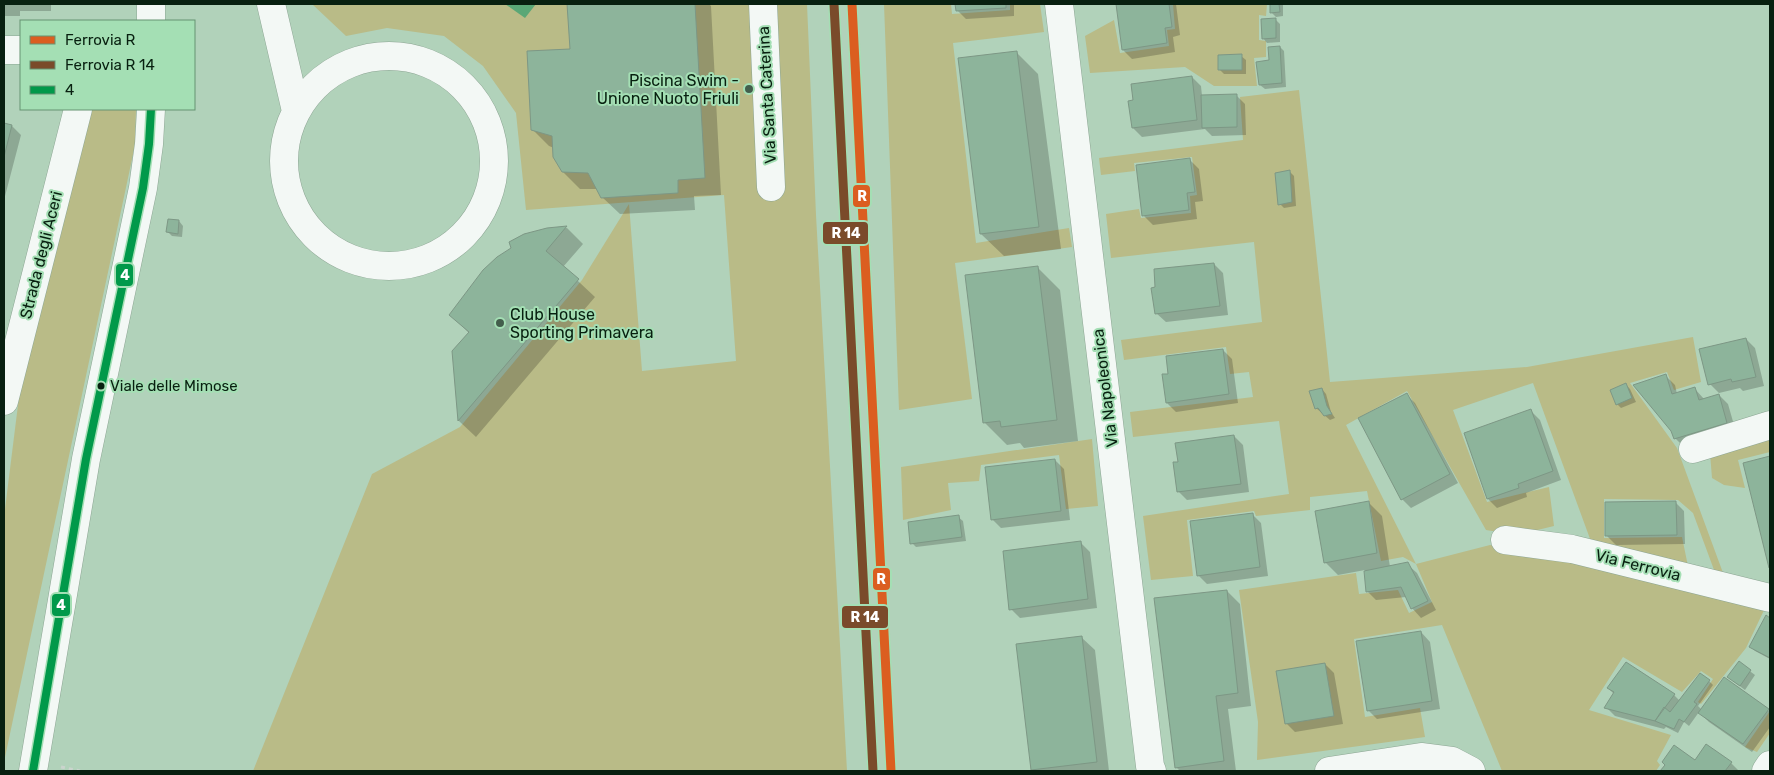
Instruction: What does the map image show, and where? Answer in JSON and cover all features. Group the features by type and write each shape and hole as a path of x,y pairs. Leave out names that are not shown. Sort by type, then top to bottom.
{"street":[{"path":"151,4 151,20"},
{"path":"271,4 296,111 285,144 285,180 296,213 319,241 349,260 383,268 419,264 451,248 476,223 491,192 496,158 489,124 472,94 446,71 414,58 380,56 346,64 317,83 296,111"},
{"name":"Via Santa Caterina","path":"763,4 771,187"},
{"name":"Via Napoleonica","path":"1059,4 1152,771"},
{"path":"4,50 20,50"},
{"name":"Strada degli Aceri","path":"4,400 78,110"},
{"path":"33,771 86,459 143,188 152,110"},
{"path":"1692,449 1770,425"},
{"name":"Via Ferrovia","path":"1505,540 1572,548 1770,598"},
{"path":"1329,771 1421,757 1452,761 1471,771"},
{"path":"1766,771 1770,765"}],"shaded area":[{"path":"312,4 807,4 816,215 847,771 253,771 372,474 460,427 582,280 629,204 642,371 736,361 724,195 526,210 516,113 483,66 444,36 387,28 346,36"},
{"path":"505,4 536,4 525,18"},
{"path":"884,4 951,4 952,14 1010,10 1010,4 1040,4 1044,32 953,43 976,243 1069,228 1072,247 955,263 972,399 899,410"},
{"path":"1173,4 1267,4 1266,16 1259,15 1259,40 1266,41 1266,57 1254,58 1257,86 1214,86 1185,67 1090,73 1085,36 1114,20 1120,53 1169,46 1167,30 1175,29"},
{"path":"1299,90 1330,382 1527,367 1693,337 1701,382 1674,390 1667,372 1630,383 1677,448 1726,581 1717,578 1693,513 1678,500 1604,499 1604,538 1682,537 1689,571 1593,547 1533,383 1453,410 1487,502 1549,487 1554,526 1517,535 1486,530 1407,391 1346,425 1416,564 1403,557 1381,561 1367,491 1310,497 1310,510 1256,516 1254,511 1187,520 1193,576 1151,580 1143,516 1289,494 1279,421 1133,437 1130,412 1253,397 1249,372 1230,374 1226,347 1124,360 1121,340 1262,322 1254,242 1111,258 1106,214 1139,209 1141,218 1191,213 1190,196 1197,195 1192,157 1134,163 1135,171 1101,175 1099,158 1243,140 1240,97"},
{"path":"92,110 136,110 135,145 4,762 4,517 19,397"},
{"path":"1770,438 1770,452 1738,460 1745,488 1724,485 1712,478 1710,453"},
{"path":"1092,439 1098,506 1066,509 1059,455 981,465 979,481 948,483 951,510 903,520 901,467"},
{"path":"1490,545 1582,560 1766,606 1746,648 1701,704 1698,702 1713,679 1701,671 1682,692 1623,657 1589,710 1671,735 1657,761 1660,765 1656,771 1502,771 1442,625 1354,639 1365,717 1420,708 1425,737 1257,760 1258,722 1239,590 1356,573 1359,594 1398,590 1409,613 1432,602 1416,564"},
{"path":"1770,711 1770,733 1757,752 1745,747"}],"building":[{"path":"567,4 695,4 705,178 678,180 678,193 601,198 588,173 562,172 553,157 552,136 531,130 527,51 570,49"},
{"path":"955,4 1006,4 1006,8 956,11"},
{"path":"1116,4 1169,4 1172,27 1165,28 1167,43 1122,50"},
{"path":"1270,4 1279,4 1280,12 1270,13"},
{"path":"1276,18 1276,38 1262,39 1261,19"},
{"path":"1280,46 1282,83 1259,85 1256,62 1269,60 1268,47"},
{"path":"1017,51 1039,227 980,234 958,58"},
{"path":"1242,54 1242,70 1218,70 1218,55"},
{"path":"1192,76 1197,120 1132,128 1128,101 1133,100 1131,84"},
{"path":"1237,94 1237,127 1202,128 1201,95"},
{"path":"4,123 12,125 4,157"},
{"path":"1190,158 1195,192 1187,193 1189,210 1142,216 1136,165"},
{"path":"1290,170 1292,202 1278,205 1275,173"},
{"path":"168,219 179,220 178,234 166,232"},
{"name":"Club House Sporting Primavera","path":"567,226 546,251 579,279 458,421 452,351 469,332 449,315 483,270 497,257 511,248 509,242 524,234 547,228"},
{"path":"1214,263 1220,306 1155,314 1151,288 1155,287 1154,269"},
{"path":"1038,266 1057,420 1001,427 1000,421 983,423 965,275"},
{"path":"1746,338 1756,377 1732,382 1731,379 1708,385 1699,349"},
{"path":"1223,349 1229,394 1166,403 1162,374 1168,374 1166,356"},
{"path":"1666,374 1672,394 1695,387 1699,400 1719,394 1727,423 1674,439 1671,431 1633,385"},
{"path":"1626,383 1632,398 1616,405 1610,390"},
{"path":"1322,388 1327,406 1332,414 1324,416 1318,408 1315,409 1309,391"},
{"path":"1407,393 1450,474 1401,500 1358,418"},
{"path":"1531,409 1553,471 1518,484 1519,488 1487,499 1464,433"},
{"path":"1234,435 1241,484 1177,492 1173,462 1178,462 1175,443"},
{"path":"1770,456 1770,568 1769,568 1743,463"},
{"path":"1055,459 1061,511 991,520 985,467"},
{"path":"1369,501 1377,553 1324,563 1315,511"},
{"path":"1676,501 1677,535 1605,536 1605,502"},
{"path":"1253,513 1260,567 1197,576 1190,521"},
{"path":"959,515 962,537 910,544 908,522"},
{"path":"1081,541 1088,599 1009,610 1003,551"},
{"path":"1408,562 1428,601 1411,609 1401,587 1366,592 1364,571"},
{"path":"1227,590 1238,693 1216,696 1224,761 1175,768 1154,598"},
{"path":"1766,615 1770,618 1770,658 1749,647"},
{"path":"1421,631 1432,701 1367,711 1356,641"},
{"path":"1082,636 1097,762 1031,770 1016,644"},
{"path":"1739,661 1751,670 1740,686 1727,677"},
{"path":"1626,662 1675,694 1655,721 1604,708 1614,692 1607,688"},
{"path":"1325,663 1334,716 1285,724 1276,671"},
{"path":"1700,673 1710,680 1694,702 1697,704 1684,722 1679,719 1674,729 1655,721 1664,707 1670,712"},
{"path":"1724,677 1769,709 1743,744 1698,713"},
{"path":"1706,744 1732,762 1725,771 1660,771 1665,765 1662,762 1674,745 1695,760"}],"rail line":[{"name":"R","path":"852,4 891,771"}],"transit line":[{"path":"834,4 873,771"},
{"name":"4","path":"33,771 86,459 143,188 149,144 151,110"}],"place":[{"name":"Piscina Swim - Unione Nuoto Friuli","path":"749,89"},
{"name":"Club House Sporting Primavera","path":"500,323"},
{"name":"Viale delle Mimose","path":"101,386"}]}
